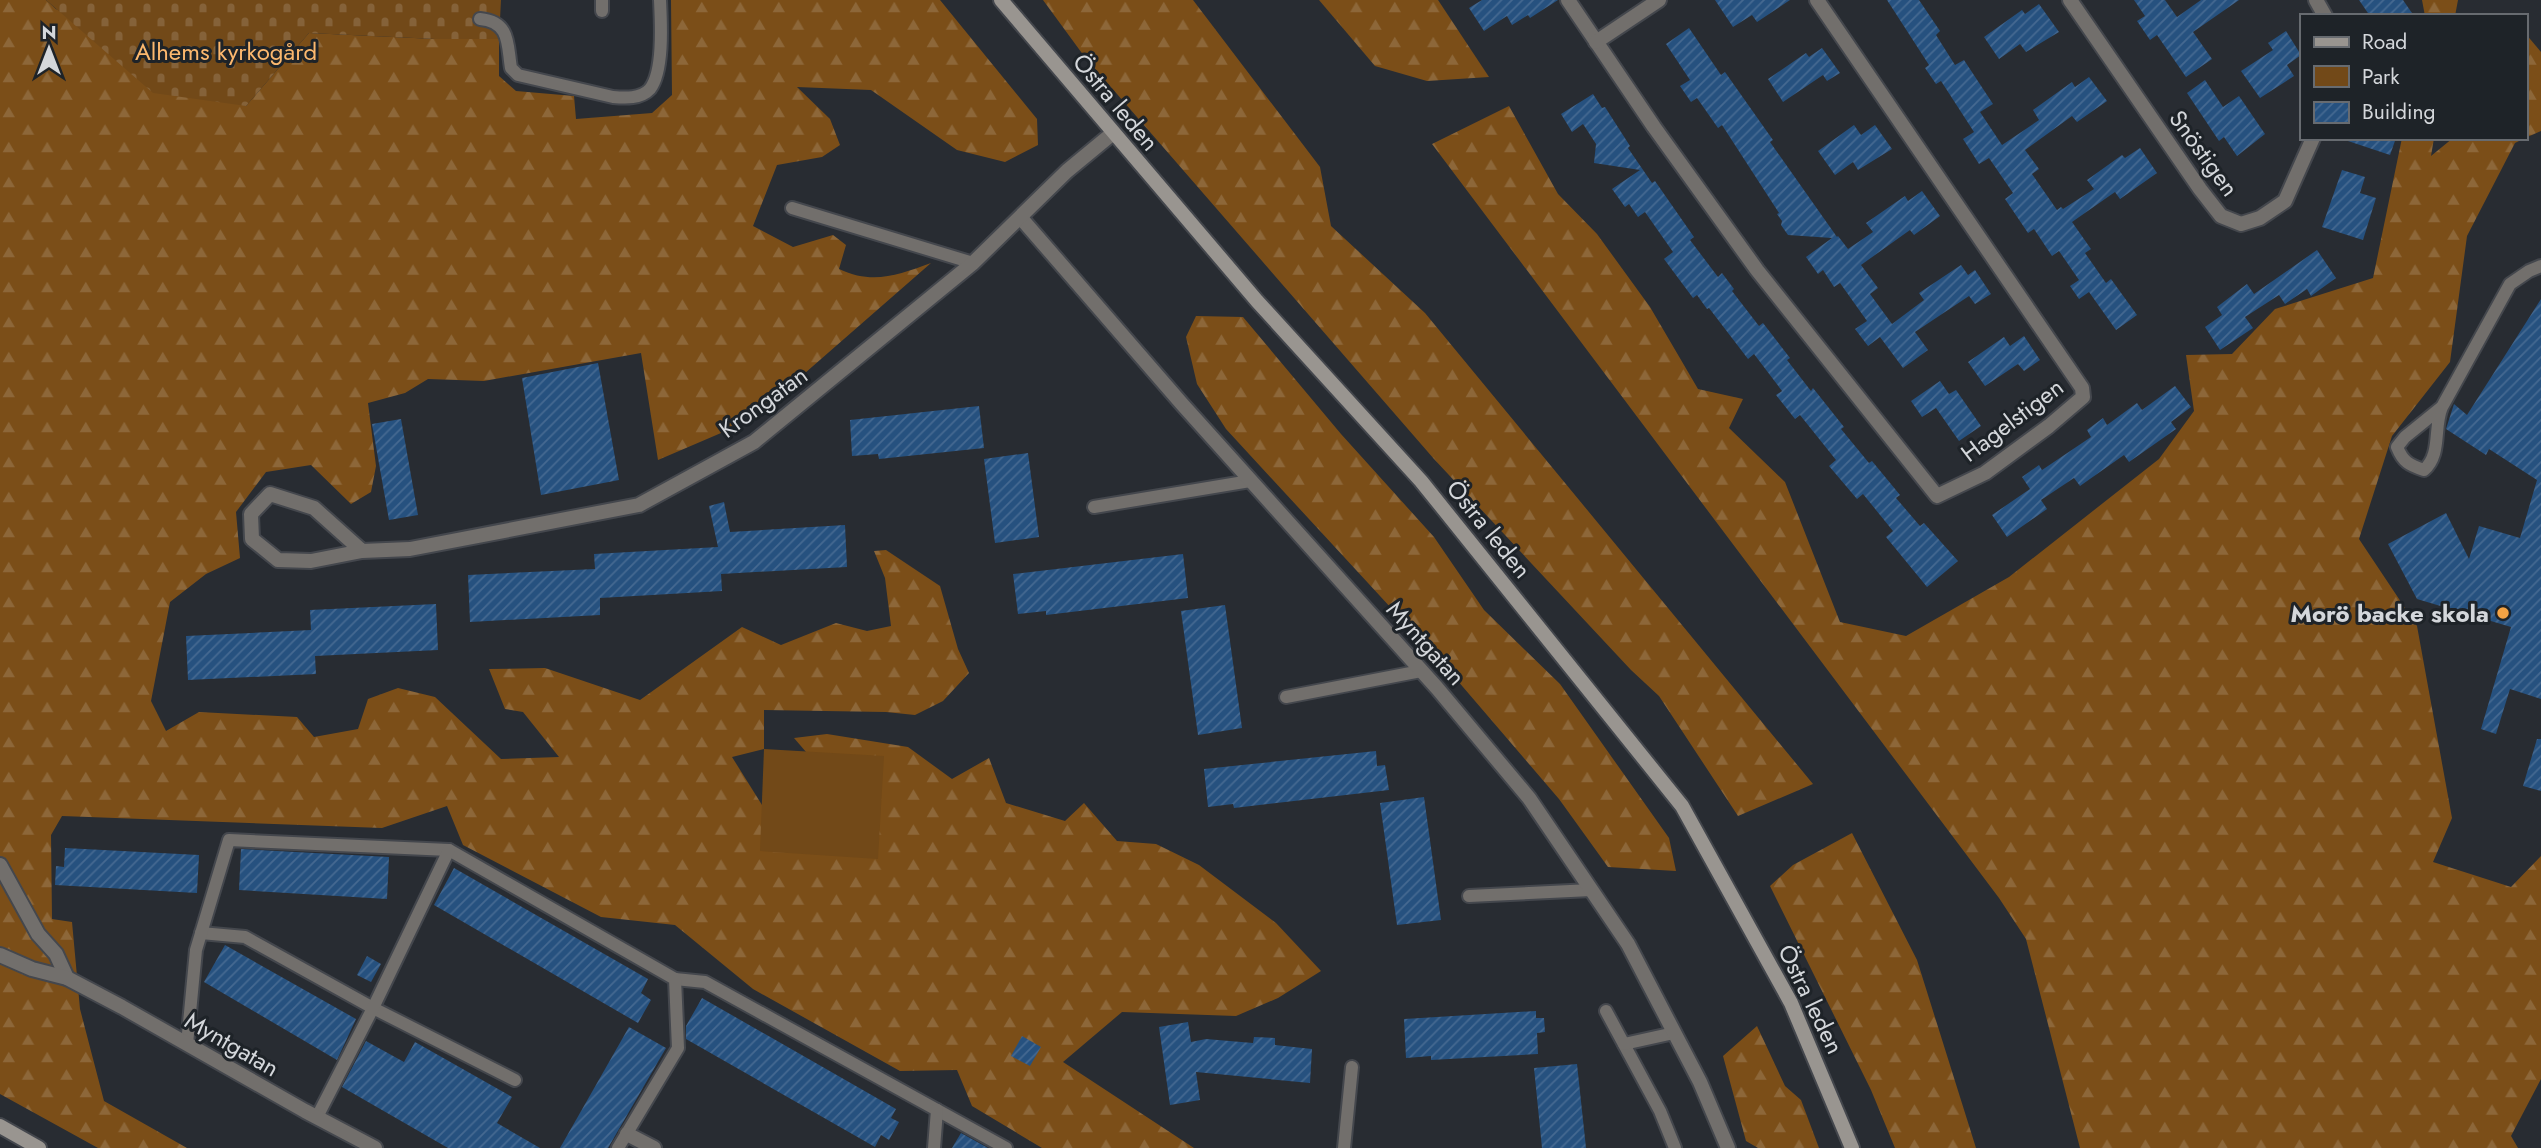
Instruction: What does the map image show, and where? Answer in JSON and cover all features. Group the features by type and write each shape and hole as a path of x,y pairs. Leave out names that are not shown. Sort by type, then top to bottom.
{"street":[{"name":"Östra leden","path":"1000,0 1257,302 1421,481 1682,806 1791,1003 1852,1148"},
{"path":"1568,0 1596,41 1659,0"},
{"name":"Hagelstigen","path":"1596,41 1757,270 1937,496 1984,473 2049,426 2083,397 2082,388 1817,0"},
{"name":"Snöstigen","path":"2070,0 2221,216 2241,224 2260,218 2285,201 2312,140"},
{"name":"Krongatan","path":"362,551 314,508 270,494 251,514 253,539 278,560 311,561 362,551 410,550 639,505 754,442 973,263 1067,171 1113,134"},
{"name":"Myntgatan","path":"1021,218 1250,481 1421,671 1529,798 1628,944 1700,1082 1728,1148"},
{"name":"Myntgatan","path":"0,865 38,934 55,954 68,978"},
{"name":"Myntgatan","path":"0,955 32,969 68,978 375,1148"},
{"path":"0,1126 39,1148"},
{"path":"627,1134 654,1148"}],"lane":[{"path":"480,19 498,24 504,32 509,45 511,68 518,75 627,98 649,90 654,80 660,47 660,0"},
{"path":"792,208 973,263"},
{"path":"2442,407 2405,437 2397,447 2401,458 2408,465 2424,470 2432,463 2437,445 2437,420 2442,407 2510,284 2541,266"},
{"path":"1094,507 1250,481"},
{"path":"1286,697 1421,671"},
{"path":"187,1044 196,950 229,840 449,850 675,979 705,982 1006,1148"},
{"path":"317,1118 449,850"},
{"path":"1469,897 1591,890"},
{"path":"201,933 245,937 373,1008 515,1080"},
{"path":"618,1148 678,1048 675,979"},
{"path":"1606,1011 1660,1111 1675,1148"},
{"path":"1624,1044 1674,1033"},
{"path":"1344,1148 1352,1067"},
{"path":"934,1148 937,1110"}],"green space":[{"path":"0,0 46,0 56,9 246,106 309,33 499,39 499,76 516,91 574,96 576,119 652,113 672,95 671,0 940,0 1037,119 1038,145 1005,162 957,150 871,90 797,87 830,119 840,145 822,157 777,165 753,226 793,247 833,235 846,245 839,269 851,274 885,276 931,263 789,387 721,433 658,460 641,353 484,381 428,379 405,393 368,403 376,466 371,492 351,504 311,465 266,472 236,512 240,558 206,574 170,602 151,701 166,731 199,712 297,717 314,737 358,729 368,699 398,688 435,697 501,759 559,757 523,712 505,709 489,669 545,668 640,700 742,627 781,645 836,623 867,631 891,626 885,578 874,551 886,550 940,586 958,649 969,673 943,701 915,715 764,710 764,749 732,757 762,805 819,767 794,738 827,734 908,747 952,779 989,758 1006,803 1065,821 1084,803 1117,841 1156,844 1199,865 1276,923 1321,971 1278,998 1236,1016 1122,1012 1063,1062 1194,1148 1042,1148 972,1106 957,1070 900,1071 753,989 675,925 601,917 463,845 447,806 382,828 62,816 51,835 52,919 72,922 80,1009 104,1101 187,1148 98,1148 0,1094"},
{"name":"Alhems kyrkogård","path":"46,0 501,0 499,39 309,33 246,106 153,93"},
{"path":"1043,0 1193,0 1320,167 1331,226 1425,313 1813,784 1738,816 1659,696 1631,670 1434,459 1084,56"},
{"path":"1319,0 1438,0 1489,77 1427,81 1375,66"},
{"path":"2422,0 2458,0 2455,14 2425,14"},
{"path":"2527,35 2541,52 2541,131 2527,137"},
{"path":"1509,106 1558,194 1597,234 1650,307 1698,389 1743,399 1729,428 1785,482 1840,622 1906,636 2009,577 2159,459 2194,411 2186,355 2232,354 2275,309 2373,278 2402,140 2434,140 2431,156 2451,140 2521,140 2515,143 2467,236 2450,362 2392,436 2359,539 2417,626 2452,818 2433,862 2511,887 2541,856 2541,1079 2511,1136 2518,1148 2080,1148 2026,939 1999,898 1432,144"},
{"path":"1196,316 1243,317 1341,434 1434,537 1484,610 1560,684 1669,838 1676,871 1608,867 1559,799 1451,673 1226,429 1197,384 1186,337"},
{"path":"764,749 884,756 878,859 760,851"},
{"path":"1852,833 1917,960 1976,1148 1895,1148 1871,1090 1770,886 1793,865"},
{"path":"1757,1026 1785,1086 1801,1100 1819,1148 1758,1148 1746,1141 1723,1056"}],"building":[{"path":"1482,0 1558,0 1530,18 1528,15 1512,25 1507,16 1484,31 1469,8"},
{"path":"1715,0 1790,0 1757,22 1752,15 1733,27"},
{"path":"1887,0 1919,0 1940,31 1936,35 1955,65 1964,60 1993,104 1980,112 2002,145 2039,120 2033,110 2072,82 2075,87 2089,77 2107,101 2077,122 2072,116 2025,150 2039,169 2032,174 2057,210 2094,189 2087,180 2122,155 2125,158 2140,148 2157,173 2120,199 2115,192 2072,222 2091,249 2085,253 2106,283 2111,279 2137,315 2116,330 2089,292 2079,299 2070,286 2079,280 2059,251 2052,256 2034,229 2028,233 2005,199 2013,193 1989,158 1979,164 1963,139 1974,132 1941,81 1936,84 1925,68 1929,65"},
{"path":"2134,0 2165,0 2177,17 2201,0 2239,0 2193,32 2212,59 2186,77 2157,35 2150,40 2137,21 2145,16"},
{"path":"2359,0 2403,0 2413,14 2369,14"},
{"path":"2039,4 2059,32 2026,52 2020,44 1999,59 1984,37 2022,10 2025,14"},
{"path":"1689,28 1721,75 1725,72 1773,140 1770,142 1848,249 1873,232 1866,223 1905,196 1908,201 1922,191 1940,216 1914,235 1910,230 1861,265 1878,288 1870,294 1892,324 1924,300 1919,293 1961,265 1968,275 1975,270 1991,294 1975,304 1969,296 1915,332 1928,350 1903,368 1880,337 1868,346 1855,329 1867,321 1840,283 1834,287 1823,270 1818,274 1806,257 1832,238 1788,235 1781,225 1782,221 1777,214 1779,213 1722,125 1718,128 1697,98 1691,102 1680,86 1690,80 1666,44"},
{"path":"2286,31 2300,56 2287,65 2294,76 2260,98 2241,71 2273,50 2268,43"},
{"path":"1822,48 1840,73 1827,81 1823,75 1783,102 1768,79 1806,53 1809,57"},
{"path":"2205,80 2223,107 2239,96 2265,134 2237,156 2224,137 2219,141 2187,93"},
{"path":"1593,94 1602,108 1605,107 1652,183 1655,181 1694,237 1690,240 1718,277 1722,273 1734,289 1732,291 1759,326 1763,323 1811,391 1813,388 1844,427 1841,429 1900,495 1896,498 1920,526 1924,523 1958,561 1927,587 1886,537 1893,531 1863,494 1857,499 1829,466 1836,460 1800,415 1795,419 1776,395 1782,391 1754,354 1748,359 1709,308 1707,309 1697,295 1693,298 1664,259 1673,252 1645,212 1638,217 1629,204 1625,207 1612,189 1640,170 1594,163 1596,144 1583,124 1572,132 1561,114"},
{"path":"1854,125 1861,135 1875,125 1892,149 1858,170 1853,162 1835,175 1818,151"},
{"path":"2348,140 2395,140 2390,155"},
{"path":"2342,170 2365,177 2360,193 2376,198 2363,240 2322,227"},
{"path":"2317,250 2336,278 2311,296 2307,289 2285,304 2279,295 2245,317 2253,328 2220,350 2205,327 2222,315 2217,307 2247,284 2254,294"},
{"path":"2541,299 2541,699 2510,689 2496,734 2481,729 2511,627 2417,599 2388,544 2446,513 2469,559 2479,526 2520,538 2537,480 2489,449 2486,455 2446,429 2454,404 2467,415"},
{"path":"2024,336 2040,360 2024,371 2018,364 1985,386 1968,362 2004,337 2010,346"},
{"path":"598,363 619,480 541,495 522,378"},
{"path":"1940,381 1949,394 1956,390 1981,426 1959,441 1936,408 1922,417 1911,401"},
{"path":"2175,386 2191,407 2171,422 2176,429 2129,462 2124,455 2080,486 2074,478 2041,500 2047,509 2007,537 1992,515 2030,489 2022,477 2039,465 2042,470 2091,437 2087,430 2103,418 2107,425 2137,403 2142,410"},
{"path":"979,406 984,448 879,459 878,454 852,456 850,420"},
{"path":"401,419 418,515 389,520 372,424"},
{"path":"1028,453 1039,537 995,543 984,459"},
{"path":"724,502 730,532 845,525 847,567 721,574 722,591 600,598 600,615 470,622 468,575 595,569 594,554 718,547 709,506"},
{"path":"1183,554 1188,598 1046,615 1046,611 1018,614 1013,574"},
{"path":"436,604 438,650 315,656 316,674 188,680 186,636 311,630 310,610"},
{"path":"1225,605 1242,728 1198,735 1181,611"},
{"path":"2537,739 2541,739 2541,791 2523,786"},
{"path":"1376,751 1377,766 1385,765 1389,790 1234,808 1233,804 1208,807 1204,769"},
{"path":"1424,797 1441,920 1397,925 1380,803"},
{"path":"65,848 199,855 197,893 55,885 56,866 64,867"},
{"path":"241,849 389,857 387,899 239,890"},
{"path":"454,868 648,979 641,993 651,1000 638,1023 434,905"},
{"path":"225,945 356,1019 337,1060 204,982"},
{"path":"367,956 381,964 371,982 357,975"},
{"path":"702,998 896,1109 891,1118 899,1122 889,1140 881,1135 875,1147 686,1039 686,1026"},
{"path":"1536,1011 1536,1018 1544,1018 1545,1032 1537,1033 1538,1054 1431,1060 1431,1056 1406,1058 1404,1019"},
{"path":"1188,1022 1191,1042 1206,1039 1253,1043 1254,1037 1275,1038 1275,1045 1312,1049 1310,1083 1196,1072 1200,1100 1170,1105 1159,1027"},
{"path":"629,1027 666,1048 608,1148 560,1148"},
{"path":"1022,1036 1041,1047 1030,1066 1011,1056"},
{"path":"366,1041 404,1062 415,1042 512,1097 497,1123 540,1148 448,1148 342,1087"},
{"path":"1577,1064 1586,1148 1542,1148 1534,1068"},
{"path":"961,1133 988,1148 952,1148"}],"place":[{"name":"Morö backe skola","path":"2503,613"}]}
